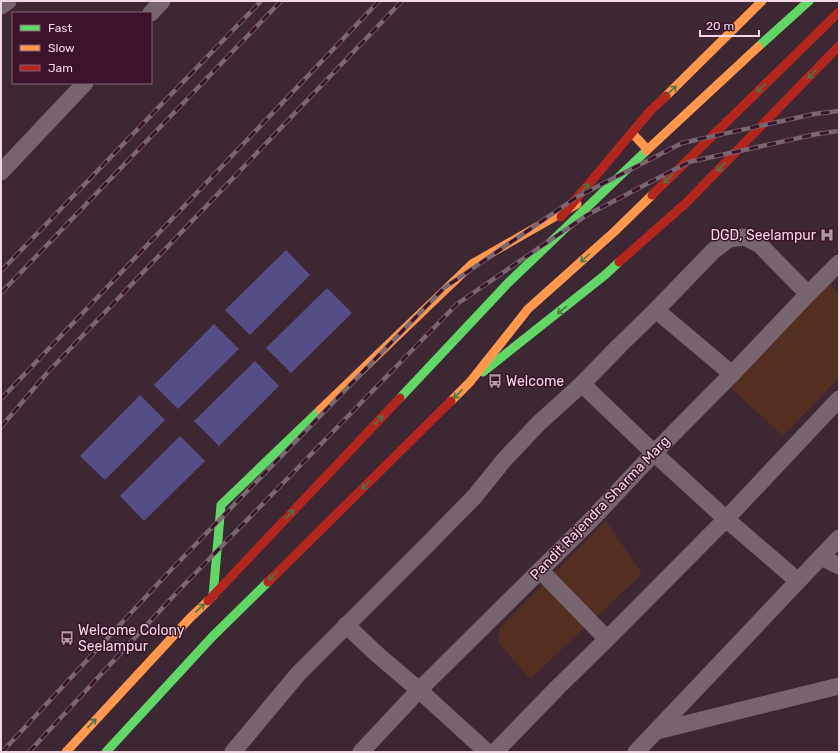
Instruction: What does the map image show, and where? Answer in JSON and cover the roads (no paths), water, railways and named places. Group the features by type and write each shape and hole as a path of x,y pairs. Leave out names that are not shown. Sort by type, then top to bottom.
{"main road":[{"path":"508,283 650,111 762,1"},
{"path":"66,752 190,618 213,596 508,283 647,149 809,1"},
{"path":"470,382 528,310 614,232 839,12"},
{"path":"106,752 212,637 470,382 605,275 686,203 839,46"},
{"path":"632,133 647,149"},
{"path":"213,596 221,505 472,264 604,190"}],"street":[{"path":"1,6 8,1"},
{"path":"152,12 162,1"},
{"path":"1,172 84,84"},
{"path":"233,752 298,674 475,496 504,460 539,423 582,384 713,251 729,239 744,238 760,245 808,294"},
{"name":"Pandit Rajendra Sharma Marg","path":"361,752 419,690 591,520 839,263"},
{"path":"656,310 732,374"},
{"path":"582,384 726,519 798,581"},
{"path":"495,752 558,686 607,639 726,519 839,399"},
{"path":"636,752 839,538"},
{"path":"821,557 839,566"},
{"path":"540,570 607,639"},
{"path":"346,625 487,752"},
{"path":"656,731 839,686"}],"railway":[{"path":"1,271 261,1"},
{"path":"1,293 281,1"},
{"path":"1,399 379,1"},
{"path":"1,427 47,373 402,1"},
{"path":"2,752 166,575 444,288 577,197 682,143 814,114 839,111"},
{"path":"29,752 180,589 457,304 587,215 689,162 817,134 839,131"}],"place":[{"name":"DGD, Seelampur","path":"827,235"},
{"name":"Welcome","path":"495,381"},
{"name":"Welcome Colony Seelampur","path":"67,638"}]}
